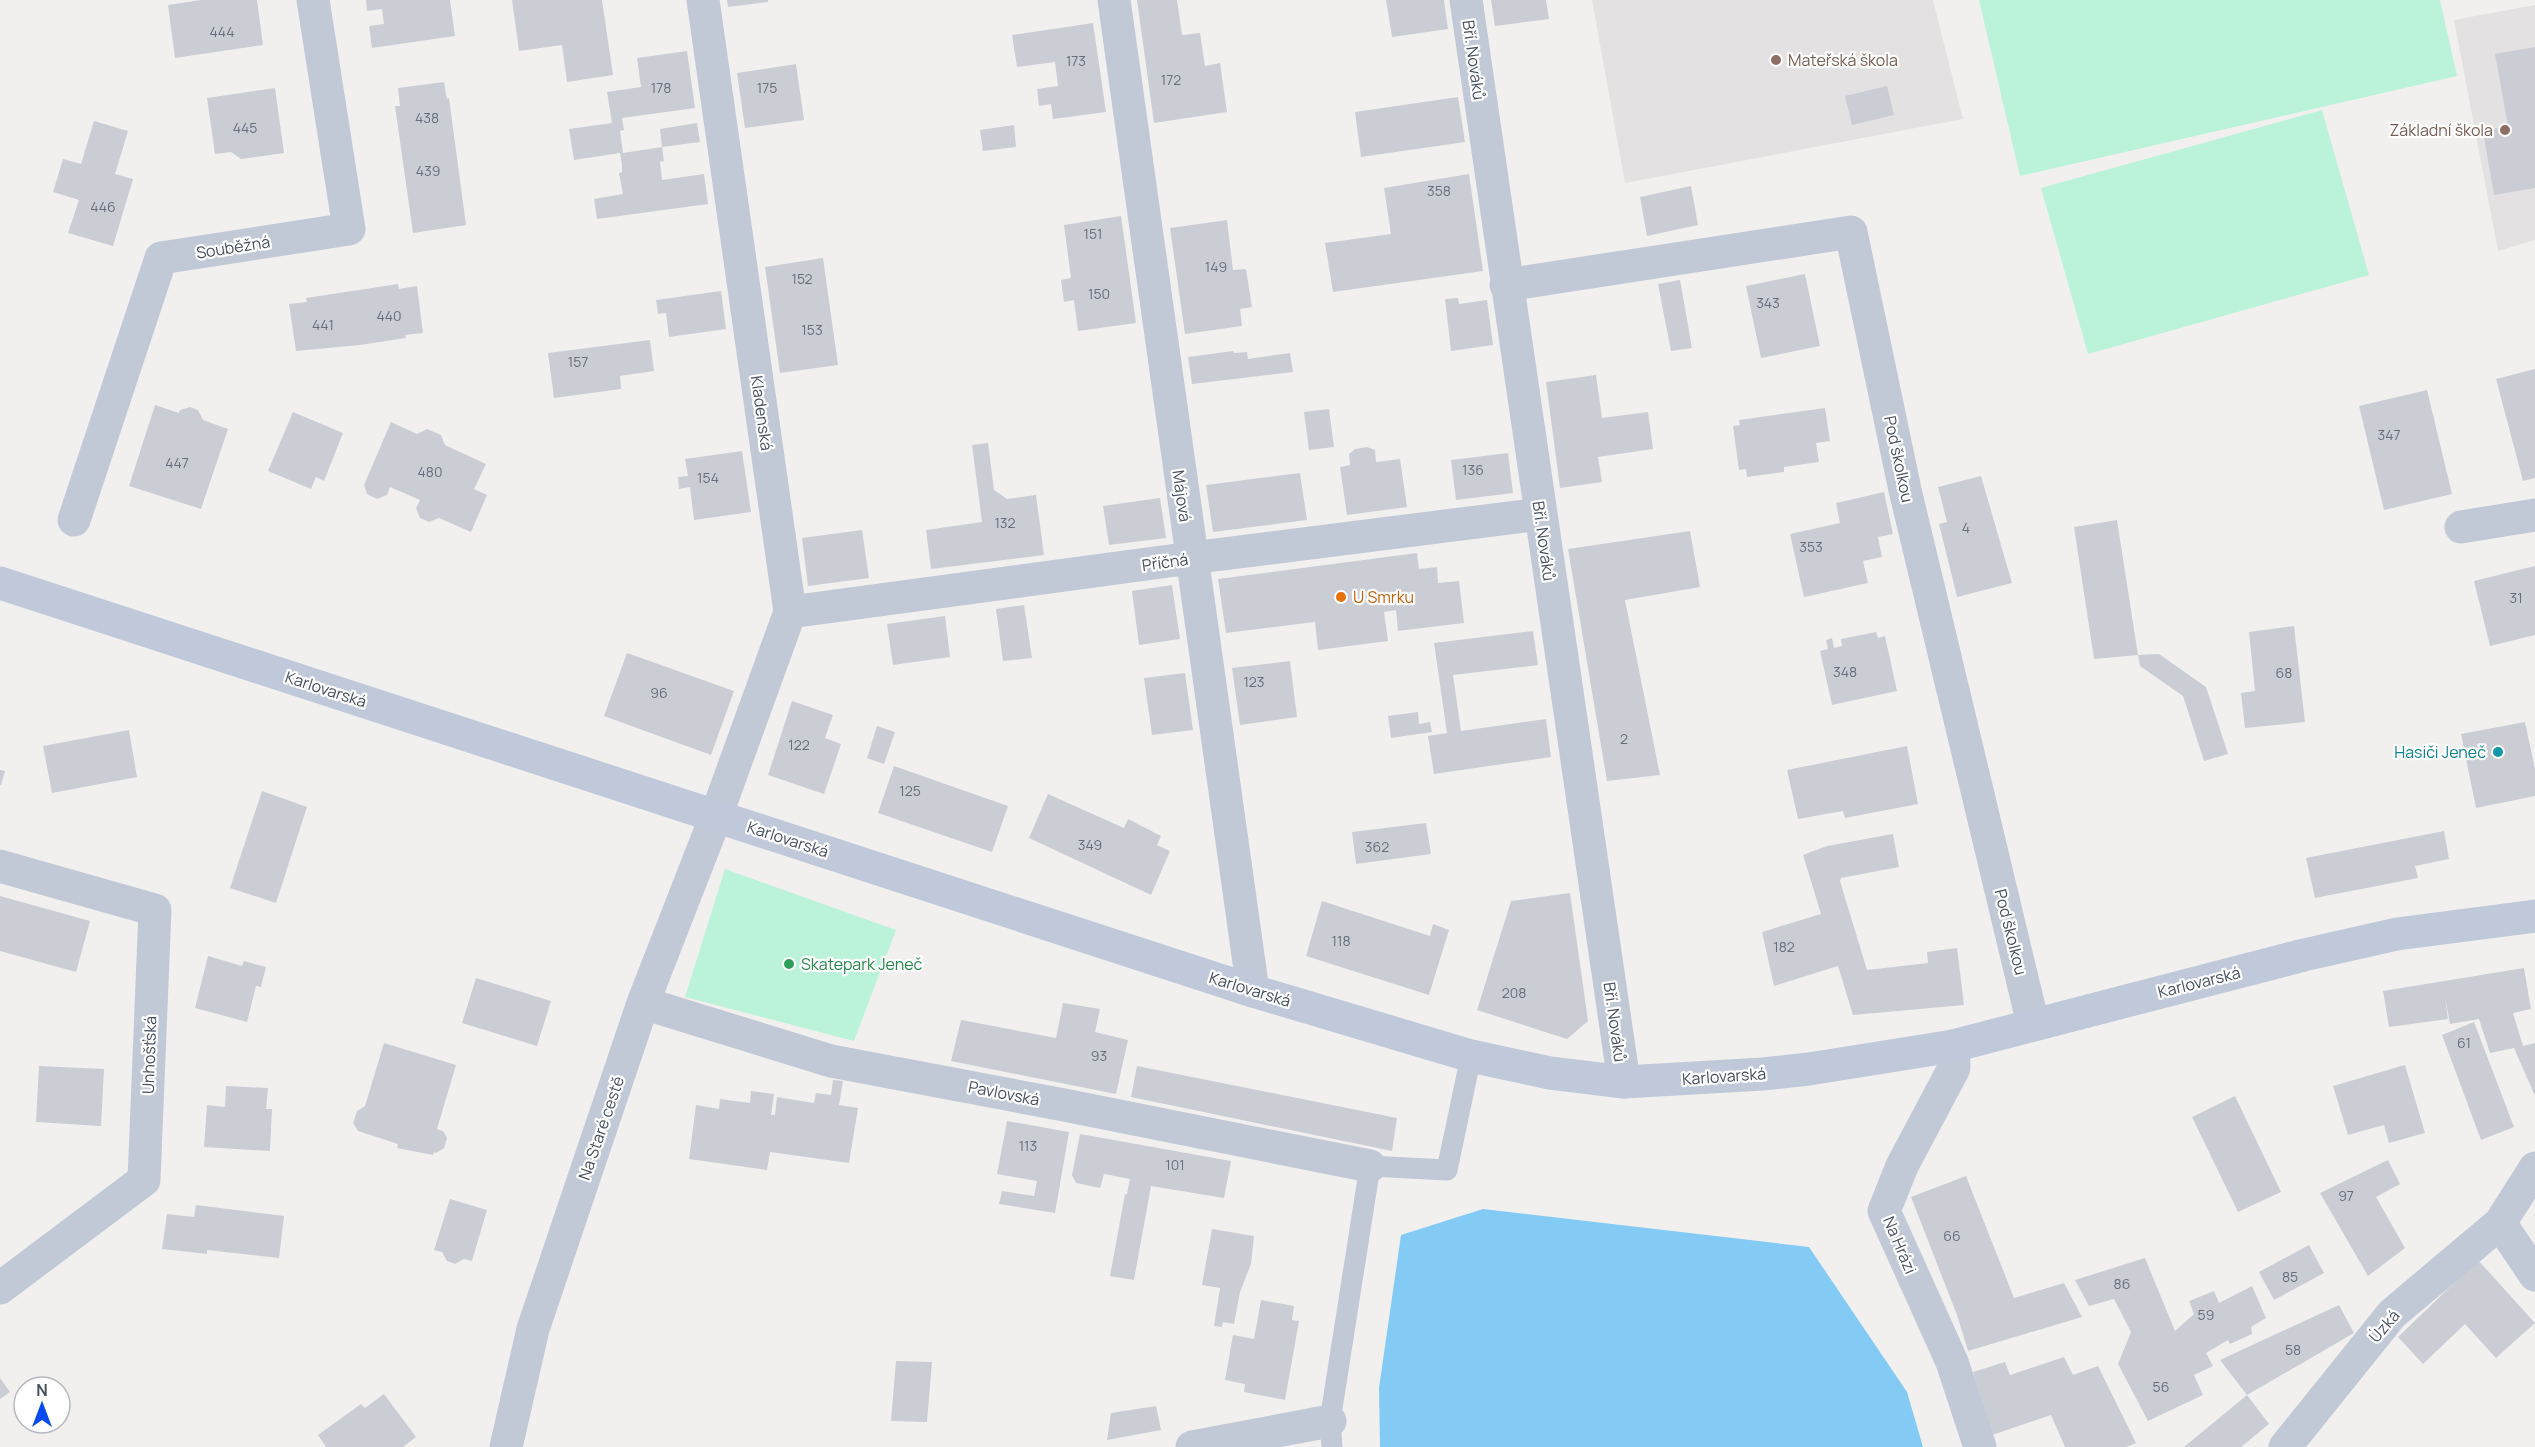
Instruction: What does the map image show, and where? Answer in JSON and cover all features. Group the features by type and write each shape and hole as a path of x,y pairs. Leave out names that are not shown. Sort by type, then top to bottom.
{"main road":[{"name":"Karlovarská","path":"0,583 1253,991 1471,1056 1550,1073 1624,1082 1809,1069 1953,1046 2304,955 2397,934 2535,916"}],"street":[{"name":"Souběžná","path":"74,520 161,258 349,230 313,0"},
{"name":"Kladenská","path":"703,0 790,612 717,816"},
{"name":"Májová","path":"1114,0 1253,991"},
{"name":"Bří. Nováků","path":"1466,0 1624,1082"},
{"name":"Pod školkou","path":"1506,285 1851,232 1905,490 2033,1024"},
{"name":"Příčná","path":"790,612 1540,514"},
{"path":"2461,527 2535,515"},
{"name":"Na Staré cestě","path":"506,1447 533,1329 643,1003 717,816"},
{"name":"Unhošťská","path":"0,866 155,910 144,1180 0,1288"},
{"name":"Pavlovská","path":"643,1003 831,1061 1370,1166"},
{"name":"Na Hrázi","path":"1953,1046 1954,1068 1902,1166 1884,1211 1952,1362 1980,1447"},
{"name":"Úzká","path":"2285,1447 2392,1314 2500,1223 2535,1168"},
{"path":"2500,1223 2535,1275"},
{"path":"1192,1447 1331,1434"}],"lane":[{"path":"1331,1434 1370,1166 1447,1170 1471,1056"}],"shaded area":[{"name":"Mateřská škola","path":"1592,0 1933,0 1963,119 1625,183"},
{"name":"Základní škola","path":"2535,5 2535,240 2498,251 2454,20"}],"green space":[{"path":"1979,0 2440,0 2457,76 2020,176"},
{"path":"2322,110 2369,275 2088,354 2041,188"},
{"name":"Skatepark Jeneč","path":"725,869 896,930 854,1041 685,997"}],"water":[{"path":"1483,1209 1809,1247 1907,1392 1923,1447 1380,1447 1379,1388 1401,1235"}],"building":[{"path":"201,0 257,0 263,45 175,58 168,5"},
{"path":"366,0 450,0 455,36 372,48 369,26 384,24 382,9 367,11"},
{"path":"512,0 602,0 613,75 567,82 562,45 519,51"},
{"path":"727,0 768,0 768,2 728,7"},
{"path":"1137,0 1177,0 1182,35 1200,33 1205,66 1220,63 1227,112 1154,123"},
{"path":"1386,0 1444,0 1448,29 1392,37"},
{"path":"1491,0 1546,0 1549,19 1495,26"},
{"path":"1093,23 1106,112 1053,119 1051,104 1039,106 1037,89 1058,86 1055,62 1017,67 1012,35"},
{"path":"2535,47 2535,188 2494,195 2483,131 2508,126 2495,54"},
{"path":"687,51 695,108 622,118 624,130 620,131 623,153 662,147 664,161 660,162 662,180 704,174 708,204 597,219 594,199 623,194 619,173 622,172 620,153 574,160 569,129 612,123 607,92 641,87 637,58"},
{"path":"796,64 804,120 745,128 737,73"},
{"path":"444,82 447,99 449,98 466,225 413,233 395,106 400,106 398,88"},
{"path":"1887,86 1894,115 1852,125 1845,96"},
{"path":"275,88 284,153 241,159 231,152 215,154 207,98"},
{"path":"1458,97 1465,142 1361,157 1355,112"},
{"path":"94,121 128,131 115,174 133,179 113,246 68,233 79,200 53,192 63,159 81,164"},
{"path":"697,123 700,142 662,147 660,129"},
{"path":"1014,125 1016,147 983,151 980,130"},
{"path":"1469,174 1483,271 1333,292 1325,243 1391,234 1384,188"},
{"path":"1691,186 1698,225 1647,236 1640,197"},
{"path":"1121,216 1136,323 1078,331 1074,300 1064,302 1061,280 1071,278 1064,225"},
{"path":"1227,220 1233,270 1246,269 1252,307 1240,309 1242,326 1185,334 1170,228"},
{"path":"823,258 838,365 780,373 765,267"},
{"path":"1805,274 1820,346 1761,358 1746,286"},
{"path":"1680,280 1692,348 1671,351 1658,284"},
{"path":"398,284 399,289 417,286 423,333 360,345 296,351 289,304 307,302 306,298"},
{"path":"721,291 726,329 669,337 666,313 658,314 656,300"},
{"path":"1458,298 1459,304 1487,300 1493,345 1451,351 1445,299"},
{"path":"650,340 654,371 620,376 621,389 554,398 548,353"},
{"path":"1233,351 1234,353 1247,352 1248,359 1290,353 1293,372 1192,384 1188,357"},
{"path":"2535,369 2535,478 2523,481 2496,379"},
{"path":"1596,375 1602,418 1648,412 1653,449 1598,457 1602,482 1560,488 1546,382"},
{"path":"2427,390 2452,494 2384,510 2359,406"},
{"path":"155,405 179,413 180,410 190,407 198,410 203,420 228,429 201,509 129,486"},
{"path":"1825,408 1830,441 1816,443 1819,462 1784,467 1784,472 1747,477 1746,469 1739,470 1733,426 1740,425 1739,420"},
{"path":"1329,409 1334,447 1309,450 1304,412"},
{"path":"293,412 343,433 324,481 316,477 311,489 268,471"},
{"path":"391,422 417,434 427,429 441,435 445,445 486,464 474,489 487,495 471,532 439,518 429,522 420,518 416,508 420,500 390,487 387,495 377,499 367,494 364,485"},
{"path":"988,443 994,490 1007,499 1036,495 1044,555 931,569 926,530 982,522 972,445"},
{"path":"1367,447 1375,450 1376,462 1400,459 1407,507 1347,515 1340,467 1350,465 1349,454 1355,449"},
{"path":"742,451 751,512 694,520 690,487 679,489 678,477 688,476 685,459"},
{"path":"1508,453 1513,493 1456,500 1451,460"},
{"path":"1300,473 1307,520 1213,532 1206,485"},
{"path":"1981,476 2012,583 1957,597 1939,524 1947,522 1938,487"},
{"path":"1884,492 1893,534 1878,537 1882,557 1863,561 1868,583 1804,597 1790,534 1840,523 1836,503"},
{"path":"1160,498 1166,538 1109,545 1103,506"},
{"path":"2117,520 2138,655 2094,659 2074,527"},
{"path":"862,530 869,578 808,586 802,538"},
{"path":"1690,531 1700,587 1625,600 1660,775 1607,781 1568,549"},
{"name":"U Smrku","path":"1417,553 1419,569 1437,567 1438,583 1459,581 1464,623 1398,631 1396,610 1384,612 1388,641 1318,650 1315,622 1226,633 1218,579"},
{"path":"2535,566 2535,635 2490,646 2474,581"},
{"path":"1172,585 1180,639 1139,645 1132,591"},
{"path":"1024,605 1032,658 1003,661 996,609"},
{"path":"945,616 950,657 893,665 887,624"},
{"path":"2294,626 2305,722 2245,728 2241,693 2255,691 2249,632"},
{"path":"1533,631 1538,665 1453,675 1461,731 1546,719 1551,757 1434,774 1428,736 1447,733 1434,643"},
{"path":"1876,632 1878,638 1885,636 1897,691 1832,705 1820,651 1828,649 1826,640 1832,638 1834,648 1842,646 1841,639"},
{"path":"627,653 734,691 711,755 604,716"},
{"path":"2159,654 2206,687 2228,754 2204,761 2183,696 2140,666 2138,655"},
{"path":"1290,661 1297,717 1240,725 1232,668"},
{"path":"1185,673 1193,730 1152,735 1144,678"},
{"path":"792,701 833,715 825,738 841,744 824,794 768,775"},
{"path":"1418,712 1419,724 1430,722 1432,732 1391,738 1388,716"},
{"name":"Hasiči Jeneč","path":"2525,722 2535,769 2535,796 2476,808 2461,734"},
{"path":"877,726 895,732 884,764 867,758"},
{"path":"129,730 137,777 52,793 43,746"},
{"path":"1907,746 1918,804 1845,818 1843,811 1798,819 1787,770"},
{"path":"894,766 1008,806 992,852 878,813"},
{"path":"0,770 5,771 1,785 0,785"},
{"path":"262,791 307,807 276,903 230,888"},
{"path":"1048,794 1124,828 1128,819 1161,836 1157,845 1170,851 1151,895 1029,838"},
{"path":"1426,823 1431,854 1356,864 1352,832"},
{"path":"2444,831 2449,859 2415,866 2418,878 2315,898 2306,858"},
{"path":"1893,834 1899,867 1841,878 1840,881 1867,970 1928,963 1927,952 1957,948 1964,1005 1853,1015 1838,966 1774,986 1762,932 1821,914 1803,855 1827,846"},
{"path":"1570,893 1588,1021 1567,1039 1477,1010 1511,901"},
{"path":"0,896 90,921 76,972 0,951"},
{"path":"1322,901 1430,936 1433,924 1449,930 1429,995 1306,956"},
{"path":"208,956 242,966 244,961 266,967 261,987 256,986 247,1022 195,1008"},
{"path":"2524,968 2531,1009 2513,1013 2523,1046 2535,1043 2535,1096 2514,1048 2490,1053 2479,1019 2450,1024 2445,997 2448,1019 2389,1027 2383,991"},
{"path":"476,978 551,1001 537,1046 462,1023"},
{"path":"1063,1003 1100,1009 1095,1032 1128,1040 1116,1094 951,1061 961,1020 1056,1038"},
{"path":"2474,1022 2514,1127 2481,1140 2442,1035"},
{"path":"384,1043 456,1065 437,1129 443,1131 447,1138 444,1148 434,1152 433,1155 397,1148 398,1144 358,1131 353,1123 357,1111 365,1106"},
{"path":"2405,1065 2425,1133 2389,1143 2384,1125 2348,1135 2333,1086"},
{"path":"39,1066 104,1069 101,1126 36,1122"},
{"path":"1137,1066 1397,1118 1392,1151 1131,1097"},
{"path":"833,1080 843,1081 839,1105 858,1108 849,1163 770,1152 767,1170 689,1159 696,1105 719,1109 720,1099 750,1103 751,1091 774,1094 771,1115 775,1115 777,1097 814,1103 816,1093 831,1095"},
{"path":"226,1086 268,1088 266,1109 272,1109 270,1151 204,1147 207,1105 225,1107"},
{"path":"2235,1096 2281,1192 2238,1212 2192,1117"},
{"path":"1007,1121 1069,1132 1055,1213 999,1204 1002,1191 1034,1196 1037,1181 997,1174"},
{"path":"1080,1134 1231,1161 1224,1198 1151,1186 1134,1280 1110,1276 1125,1194 1127,1194 1130,1179 1104,1174 1100,1188 1076,1183 1072,1175"},
{"path":"2388,1160 2400,1184 2376,1197 2405,1248 2368,1276 2320,1193"},
{"path":"1966,1176 2014,1298 2064,1283 2082,1317 1968,1351 1957,1315 1911,1197"},
{"path":"450,1199 487,1210 472,1261 464,1259 455,1264 447,1261 442,1252 434,1250"},
{"path":"196,1205 284,1216 279,1258 207,1250 207,1254 162,1249 167,1214 194,1217"},
{"path":"1212,1229 1254,1236 1251,1264 1240,1292 1234,1324 1223,1322 1222,1327 1214,1326 1220,1288 1202,1285"},
{"path":"2309,1245 2324,1273 2274,1300 2259,1272"},
{"path":"2145,1258 2175,1331 2194,1314 2189,1301 2214,1291 2219,1303 2252,1286 2266,1318 2251,1327 2252,1334 2230,1344 2228,1340 2206,1353 2213,1366 2194,1375 2203,1395 2148,1421 2118,1364 2131,1332 2114,1299 2089,1306 2075,1280"},
{"path":"2478,1260 2535,1323 2496,1358 2465,1324 2423,1364 2398,1337"},
{"path":"1261,1300 1294,1306 1292,1320 1299,1321 1285,1400 1244,1392 1245,1384 1225,1380 1233,1335 1254,1339"},
{"path":"2339,1305 2354,1333 2247,1395 2220,1360"},
{"path":"2064,1357 2073,1375 2098,1366 2136,1443 2127,1447 2065,1447 2051,1415 1992,1435 1973,1372 2005,1362 2010,1375"},
{"path":"896,1361 932,1362 927,1422 891,1421"},
{"path":"0,1378 10,1392 0,1399"},
{"path":"384,1394 416,1437 403,1447 326,1447 318,1435 361,1404 365,1408"},
{"path":"2247,1395 2269,1424 2241,1447 2184,1447"},
{"path":"1156,1406 1161,1430 1107,1440 1111,1413"}],"place":[{"name":"Mateřská škola","path":"1776,60"},
{"name":"Základní škola","path":"2505,130"},
{"name":"U Smrku","path":"1341,597"},
{"name":"Hasiči Jeneč","path":"2498,752"},
{"name":"Skatepark Jeneč","path":"789,964"}]}
